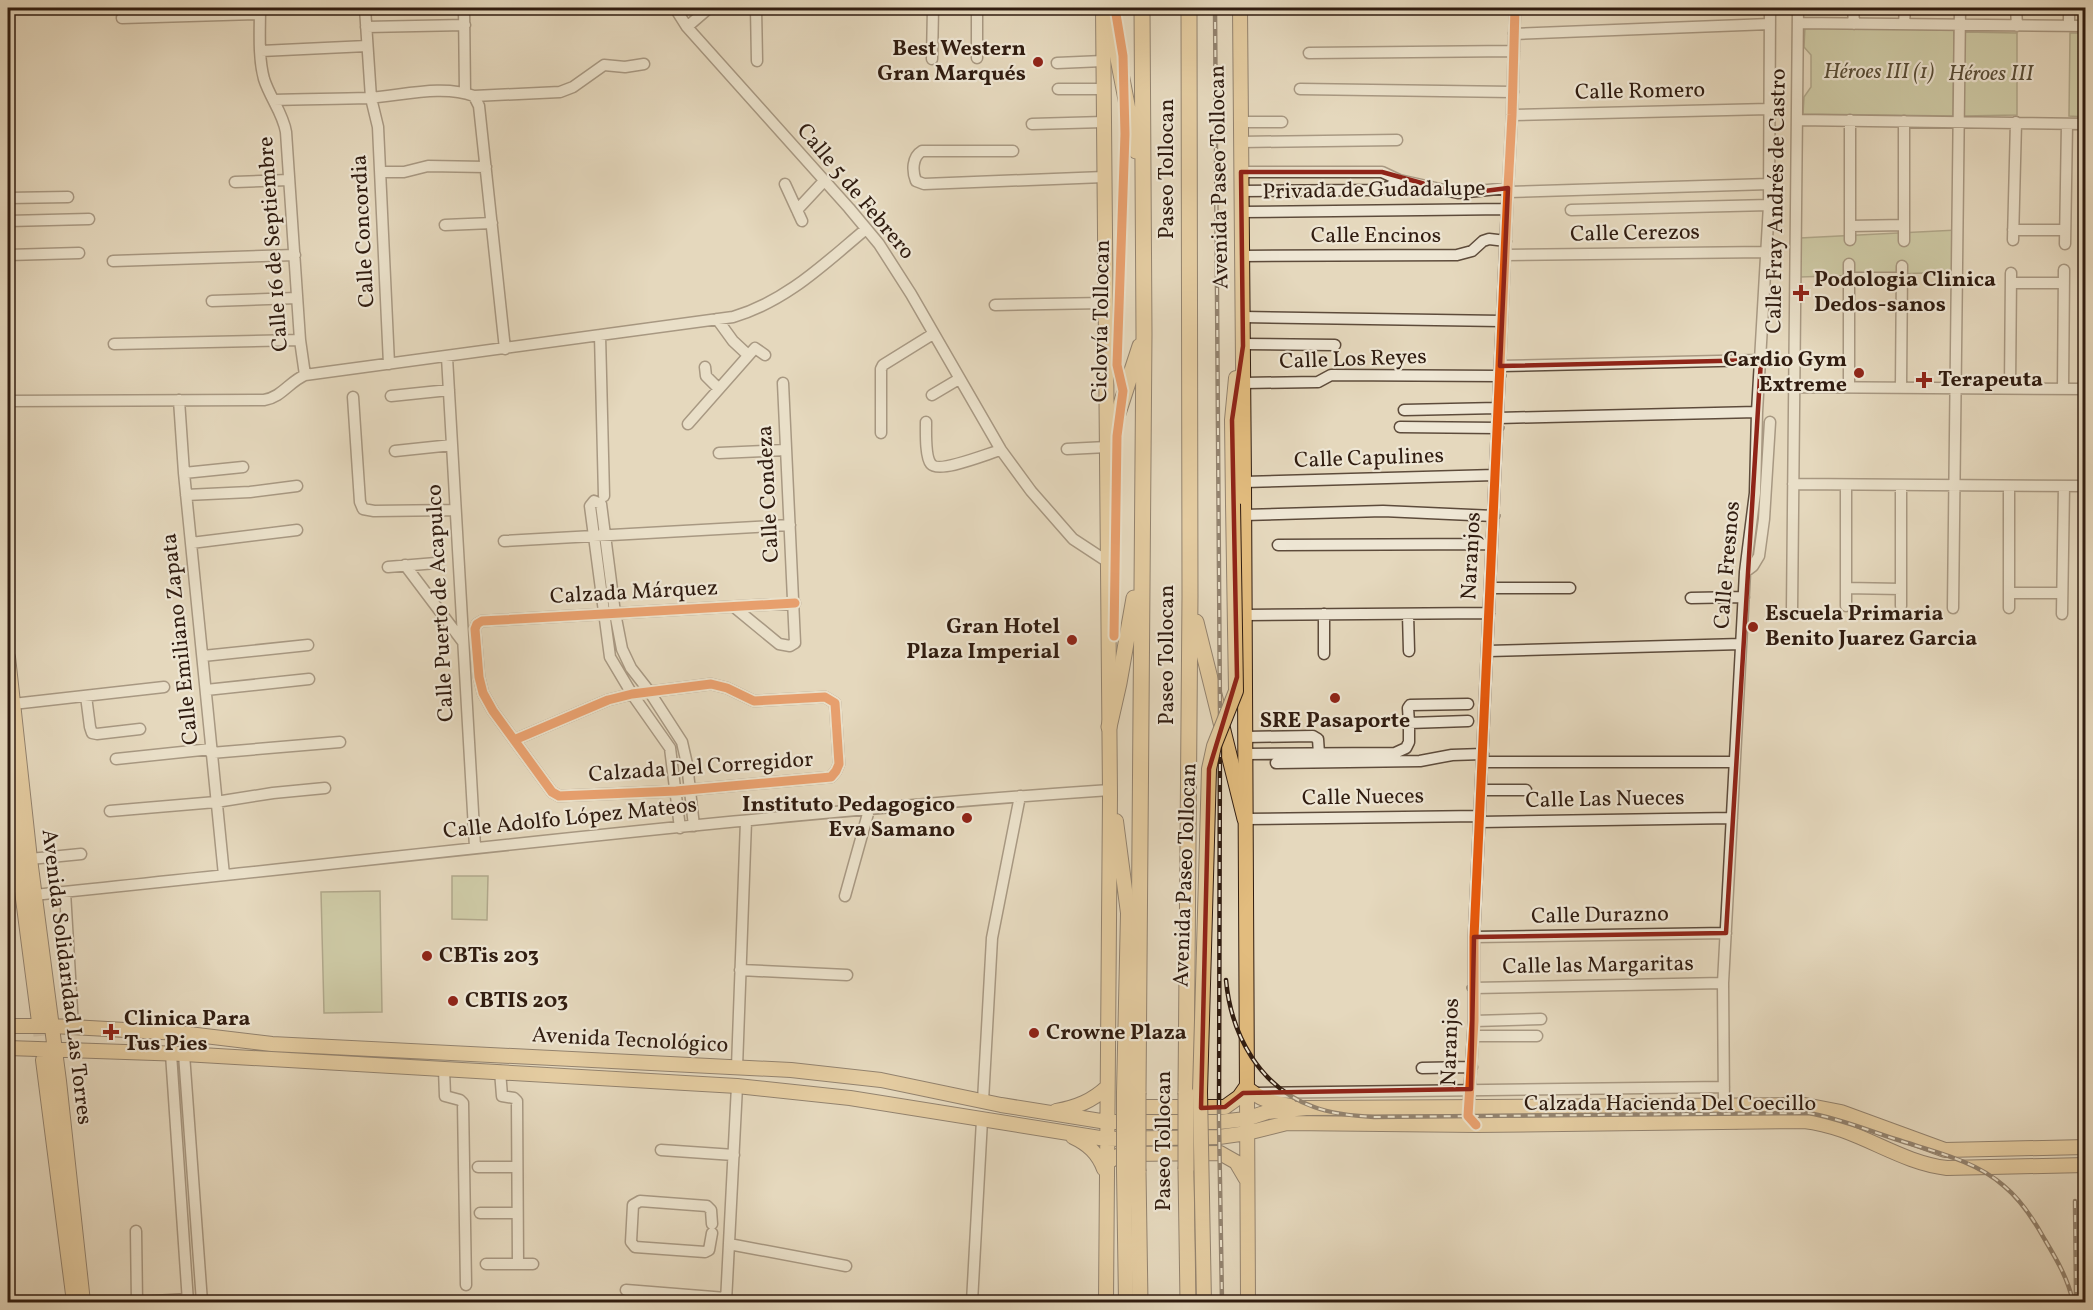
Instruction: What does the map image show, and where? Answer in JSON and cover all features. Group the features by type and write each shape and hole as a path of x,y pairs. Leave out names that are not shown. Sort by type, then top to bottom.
{"highway":[{"path":"1104,8 1115,43 1144,187"},
{"name":"Paseo Tollocan","path":"1140,1302 1131,1171 1131,1093 1144,334 1142,8"},
{"name":"Paseo Tollocan","path":"1188,1302 1186,1093 1190,596 1189,8"},
{"path":"1107,447 1144,334"},
{"path":"1109,727 1129,629 1142,524"},
{"path":"1190,596 1245,819"}],"main road":[{"path":"1104,8 1110,793 1106,1302"},
{"name":"Avenida Paseo Tollocan","path":"1240,8 1249,1090 1246,1126 1248,1302"},
{"name":"Avenida Paseo Tollocan","path":"1204,1302 1200,1092 1209,769 1214,746 1236,691 1233,400 1243,345"},
{"name":"Avenida Solidaridad Las Torres","path":"8,657 34,895 53,1026 84,1302"},
{"name":"Avenida Solidaridad Las Torres","path":"8,745 19,868 39,1022"},
{"path":"1110,793 1120,841 1128,913 1131,1093"},
{"name":"Avenida Tecnológico","path":"8,1026 180,1032 272,1044 790,1070 880,1080 1045,1113 1107,1122 1219,1122 1246,1126"},
{"path":"78,1027 77,1040 81,1050"},
{"path":"224,1057 225,1039"},
{"name":"Avenida Tecnológico","path":"8,1048 177,1054 737,1086 850,1098 1106,1139 1219,1137 1246,1126"},
{"name":"Avenida Solidaridad Las Torres","path":"43,1060 74,1302"},
{"path":"612,1060 612,1078"},
{"path":"1107,1087 1115,1099 1127,1107 1225,1107 1249,1090 1265,1101 1306,1108"},
{"path":"1045,1113 1080,1106 1107,1087"},
{"path":"948,1115 951,1095"},
{"name":"Calzada Hacienda Del Coecillo","path":"1246,1126 1287,1123 1329,1115 1467,1107 1805,1105 1827,1108 1945,1150 2085,1147"},
{"name":"Calzada Hacienda Del Coecillo","path":"1246,1126 1267,1112 1306,1108 1329,1115 1476,1125 1804,1121 1821,1123 1852,1133 1933,1167 2085,1165"},
{"path":"1062,1133 1084,1142 1093,1150 1106,1169"},
{"path":"1106,1169 1118,1156 1130,1154 1220,1153 1236,1162 1247,1181"},
{"path":"1126,1302 1131,1171"}],"street":[{"name":"Calle Concordia","path":"365,8 371,98 377,120 381,172 389,364"},
{"path":"464,8 470,95 479,106 505,349"},
{"name":"Calle 5 de Febrero","path":"675,8 687,27 866,229 889,259 1001,450 1031,491 1064,531 1082,547 1108,561"},
{"path":"687,27 709,8"},
{"path":"756,8 757,61"},
{"path":"932,59 933,8"},
{"path":"977,8 977,58"},
{"name":"Naranjos","path":"1467,1107 1472,1067 1474,937 1515,8"},
{"name":"Calle Fresnos","path":"1724,1105 1723,983 1731,818 1745,572 1755,493 1757,412 1770,184 1770,8"},
{"name":"Calle Fray Andrés de Castro","path":"1792,611 1798,8"},
{"path":"1853,8 1854,24"},
{"path":"1904,24 1905,8"},
{"path":"1953,608 1960,8"},
{"path":"2016,8 2017,26"},
{"path":"2069,8 2069,26"},
{"path":"122,18 260,11"},
{"name":"Calle 16 de Septiembre","path":"260,11 264,80 285,124 300,340 305,375"},
{"path":"1798,23 2085,26"},
{"path":"1515,34 1770,24"},
{"path":"366,27 465,25"},
{"path":"261,51 367,46"},
{"path":"1309,53 1514,51"},
{"path":"1057,63 1103,61"},
{"path":"274,100 371,98 407,93 470,95 560,92 573,87 604,65 625,68 644,64"},
{"path":"1058,89 1103,89"},
{"path":"1300,89 1513,92"},
{"name":"Calle Romero","path":"1512,115 1769,109"},
{"path":"1797,120 2085,124"},
{"path":"1850,120 1850,240"},
{"path":"1904,121 1904,241"},
{"path":"1032,124 1104,122"},
{"path":"1241,122 1282,122"},
{"path":"2016,123 2013,235 2065,230"},
{"path":"2065,244 2067,124"},
{"path":"1241,142 1397,140"},
{"path":"1013,151 922,151 914,159 914,177 916,181 924,184 1104,177"},
{"path":"381,172 404,172 428,166 486,167"},
{"path":"1241,172 1382,172 1399,180 1461,194 1508,190 1770,184"},
{"path":"235,182 289,180"},
{"path":"1241,191 1373,190 1389,187 1399,180"},
{"path":"797,210 824,181"},
{"path":"785,184 802,221"},
{"path":"8,198 68,197"},
{"path":"1571,210 1769,205"},
{"name":"Privada de Gudadalupe","path":"1242,212 1507,209"},
{"path":"8,221 89,219"},
{"path":"445,225 492,223"},
{"path":"1850,226 1904,225"},
{"path":"8,401 270,399 278,396 305,375 717,319 750,312 783,296 866,229"},
{"name":"Calle Encinos","path":"1242,256 1457,255 1472,251 1489,239 1506,240"},
{"name":"Calle Cerezos","path":"1505,255 1766,252"},
{"path":"8,255 79,253"},
{"path":"113,261 295,255"},
{"path":"1849,264 1850,387"},
{"path":"1901,386 1902,266"},
{"path":"2063,389 2064,270"},
{"path":"1849,278 1902,278"},
{"path":"2010,388 2011,278 2064,283"},
{"path":"212,301 297,298"},
{"path":"995,305 1105,303"},
{"path":"1243,317 1502,321"},
{"path":"717,319 738,347 748,355"},
{"path":"882,433 881,369 883,365 933,334"},
{"path":"600,335 604,496"},
{"path":"583,337 590,346 600,350"},
{"path":"114,344 300,340"},
{"path":"1243,345 1335,345"},
{"path":"688,424 755,348 765,355"},
{"name":"Calle Puerto de Acapulco","path":"447,357 475,847"},
{"name":"Calle Los Reyes","path":"1243,382 1318,382 1331,375 1500,371 1761,360"},
{"path":"705,367 706,376 718,388"},
{"path":"932,395 959,379"},
{"name":"Calle Condeza","path":"734,607 779,644 790,646 796,639 783,383"},
{"path":"1794,387 2085,389"},
{"path":"391,396 449,390"},
{"path":"353,398 360,502 363,509 374,512 455,507"},
{"name":"Calle Emiliano Zapata","path":"179,400 184,474 224,875"},
{"path":"1404,410 1498,418"},
{"path":"1401,428 1498,418 1757,412"},
{"path":"926,422 928,458 931,465 941,468 1001,450"},
{"path":"1745,572 1753,566 1759,556 1764,519 1770,422"},
{"path":"395,451 452,446"},
{"path":"1067,449 1107,447"},
{"path":"719,453 786,450"},
{"path":"184,474 243,467"},
{"name":"Calle Capulines","path":"1245,482 1495,475"},
{"path":"1793,484 2085,486"},
{"path":"1846,485 1846,606"},
{"path":"186,495 250,492 297,486"},
{"path":"1901,486 1901,606"},
{"path":"2009,486 2009,608"},
{"path":"2062,614 2064,486"},
{"path":"680,828 670,748 632,694 610,657 593,537 590,506 594,501 601,504 615,613 626,658 682,742 691,790 694,826"},
{"path":"1244,515 1383,511 1494,516"},
{"path":"504,541 790,525"},
{"path":"191,543 297,530"},
{"path":"1278,545 1491,544"},
{"path":"388,567 436,563"},
{"path":"405,565 463,642"},
{"path":"1490,588 1570,588"},
{"path":"1846,588 1900,589"},
{"path":"2009,593 2062,593"},
{"path":"1691,598 1744,597"},
{"name":"Calzada Márquez","path":"477,624 485,621 795,603"},
{"path":"1245,615 1489,613"},
{"path":"1324,614 1324,654"},
{"path":"1408,614 1409,651"},
{"name":"Calzada Del Corregidor","path":"477,624 475,633 481,687 488,702 514,740 552,792 559,796 691,790 831,777 837,771 838,764 835,703 830,698 754,701 727,688 711,684 649,691 608,699 514,740"},
{"path":"1488,651 1741,644"},
{"path":"202,656 308,645"},
{"path":"206,690 309,679"},
{"path":"13,704 164,687"},
{"path":"86,696 92,732 97,734 140,729"},
{"path":"1245,754 1401,751 1409,742 1408,708 1410,705 1468,704"},
{"path":"1409,723 1468,721"},
{"path":"1245,736 1313,736 1318,739 1319,754"},
{"path":"116,759 340,742"},
{"path":"1276,763 1420,761 1452,755 1483,758 1734,762"},
{"path":"110,811 216,802 325,788"},
{"path":"1482,790 1526,789"},
{"name":"Calle Adolfo López Mateos","path":"34,895 475,847 746,821 1020,796 1110,793"},
{"path":"983,1101 992,938 1020,796"},
{"path":"845,896 869,810"},
{"name":"Calle Las Nueces","path":"1480,819 1731,818"},
{"name":"Calle Nueces","path":"1245,819 1480,819"},
{"path":"737,1067 746,821"},
{"path":"30,859 81,854"},
{"path":"65,892 78,1027"},
{"name":"Calle Durazno","path":"1474,937 1726,933"},
{"path":"740,970 847,975"},
{"name":"Calle las Margaritas","path":"1473,988 1723,983"},
{"path":"1474,1021 1541,1019"},
{"path":"1473,1036 1537,1036"},
{"path":"177,1054 188,1106 202,1302"},
{"path":"136,1231 137,1302 188,1301 174,1107 177,1054"},
{"path":"1422,1068 1472,1067"},
{"path":"444,1070 445,1096 460,1100 463,1104 466,1285"},
{"path":"500,1071 502,1096 514,1098 517,1101 518,1264"},
{"path":"626,1290 726,1300 737,1086"},
{"path":"1249,1090 1724,1087"},
{"path":"1724,1105 1736,1123"},
{"path":"174,1107 188,1106"},
{"path":"1467,1107 1468,1116 1476,1125"},
{"path":"972,1302 982,1120"},
{"path":"661,1150 734,1155"},
{"path":"478,1167 517,1167"},
{"path":"637,1201 707,1206 711,1210 713,1229 707,1252 635,1247 632,1245 633,1205 637,1201"},
{"path":"480,1213 517,1213"},
{"path":"713,1229 730,1232"},
{"path":"729,1244 846,1266"},
{"path":"486,1264 534,1264"}],"highlighted area":[{"path":"1241,172 1382,172 1461,194 1508,188 1500,366 1761,360 1726,933 1474,937 1471,1089 1243,1093 1225,1107 1201,1108 1209,769 1237,677 1232,420 1243,346"}],"green space":[{"name":"Héroes III (1)","path":"1805,27 1954,30 1953,116 1803,114 1804,97 1811,87 1811,55 1804,47"},
{"name":"Héroes III","path":"1964,32 2017,33 2017,115 1963,116"},
{"path":"2070,33 2085,33 2085,117 2069,116"},
{"path":"1957,230 1957,272 1800,277 1800,238"},
{"path":"452,876 488,876 487,920 452,919"},
{"path":"380,891 382,1012 324,1013 321,892"}],"tunnel":[{"path":"39,1022 43,1060"}],"railway":[{"path":"1215,8 1220,716 1219,1122 1222,1302"},
{"path":"1226,980 1234,1020 1252,1057 1264,1073 1278,1087 1295,1098 1328,1111 1374,1117 1808,1113 1841,1121 1952,1157 1992,1177 2022,1204 2058,1262 2073,1302"},
{"path":"2075,1201 2076,1297"}],"cycle path":[{"name":"Ciclovía Tollocan","path":"1114,636 1117,436 1123,391 1117,365 1125,134 1123,56 1115,8"},
{"path":"1476,1125 1468,1116 1474,1021 1474,937 1515,8"},
{"path":"514,740 608,700 632,694 711,684 727,688 754,701 825,697 835,703 839,764 831,777 676,791 559,796 552,792 493,711 483,693 479,677 475,629 482,621 795,603"}],"place":[{"name":"Best Western Gran Marqués","path":"1038,62"},
{"name":"Podologia Clinica Dedos-sanos","path":"1801,293"},
{"name":"Cardio Gym Extreme","path":"1859,373"},
{"name":"Terapeuta","path":"1924,380"},
{"name":"Escuela Primaria Benito Juarez Garcia","path":"1753,627"},
{"name":"Gran Hotel Plaza Imperial","path":"1072,640"},
{"name":"SRE Pasaporte","path":"1335,698"},
{"name":"Instituto Pedagogico Eva Samano","path":"967,818"},
{"name":"CBTis 203","path":"427,956"},
{"name":"CBTIS 203","path":"453,1001"},
{"name":"Clinica Para Tus Pies","path":"111,1032"},
{"name":"Crowne Plaza","path":"1034,1033"}]}
